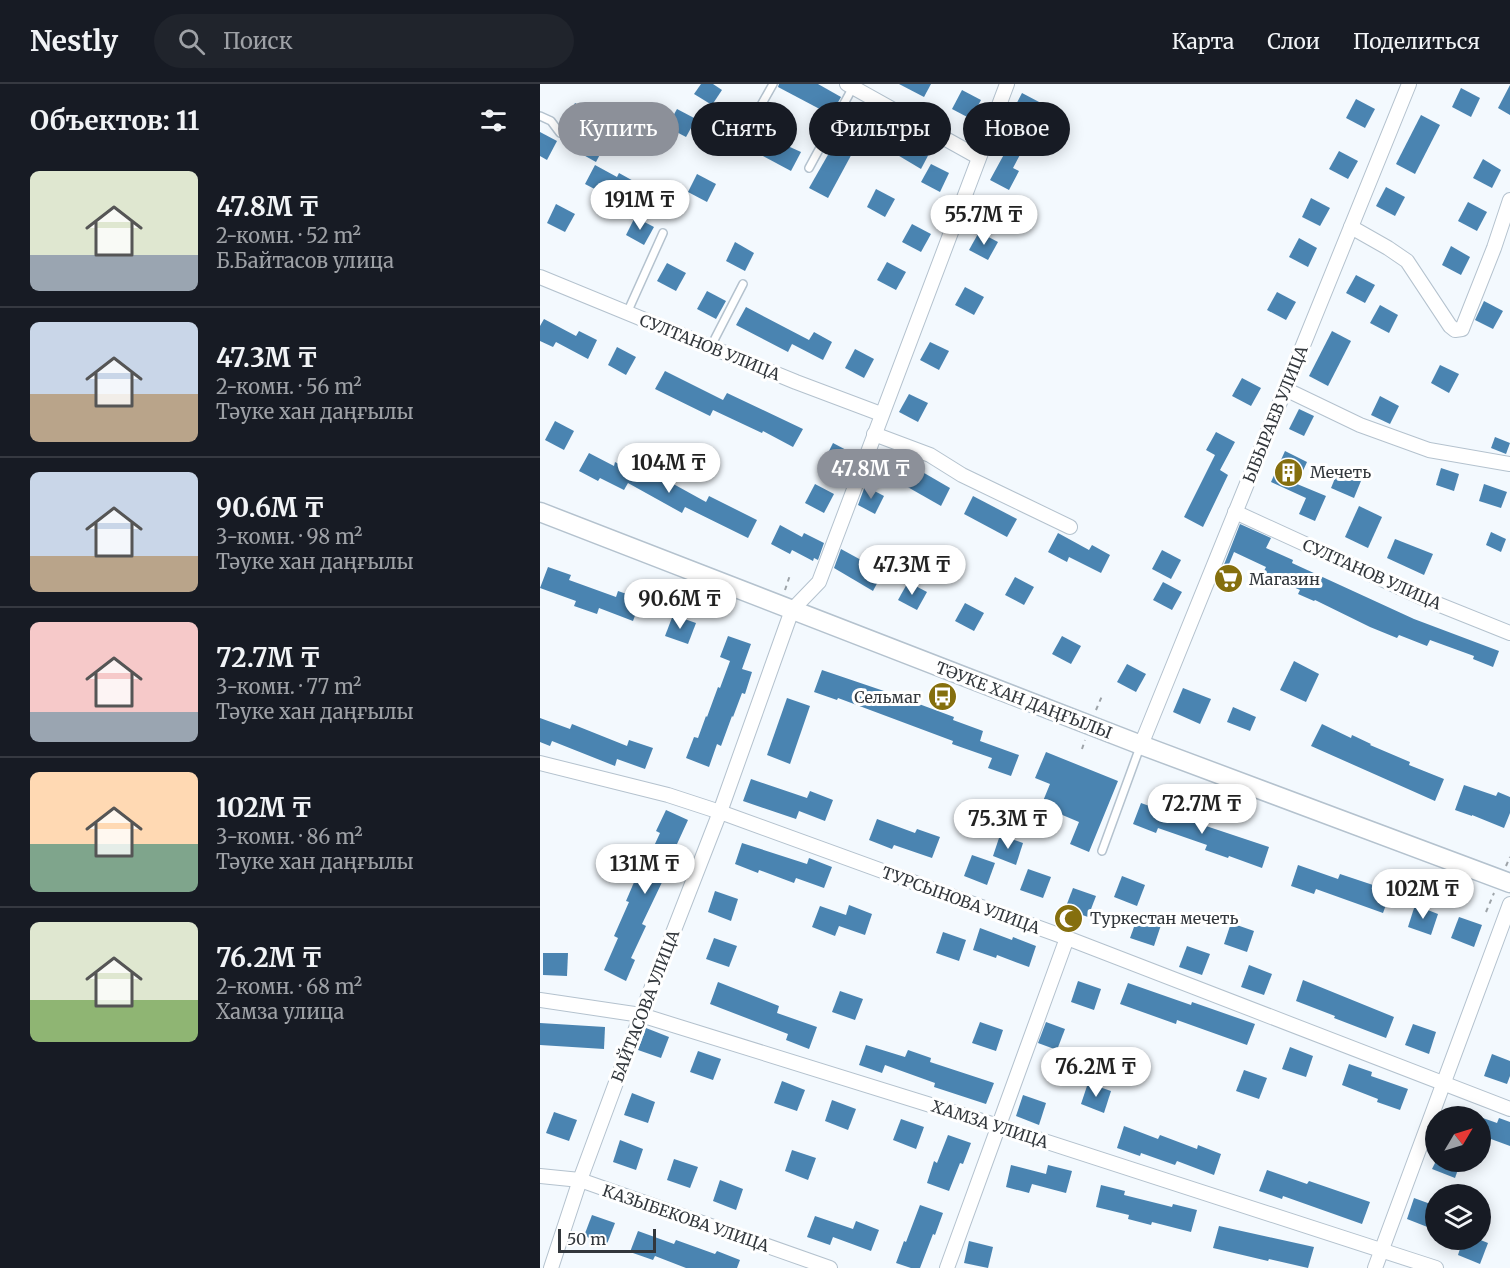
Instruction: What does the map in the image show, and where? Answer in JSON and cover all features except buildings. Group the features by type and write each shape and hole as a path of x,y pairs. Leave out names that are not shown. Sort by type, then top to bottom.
{"street":[{"path":"792,610 819,582 1007,84"},
{"name":"ЫБЫРАЕВ УЛИЦА","path":"1141,745 1409,84"},
{"path":"850,86 978,158"},
{"path":"1351,227 1407,261 1450,327 1455,330 1462,329 1510,200"},
{"name":"СУЛТАНОВ УЛИЦА","path":"540,277 710,348 881,414"},
{"path":"1285,389 1360,425 1429,450 1510,464"},
{"path":"874,434 930,455 962,475 1070,527"},
{"name":"ТӘУКЕ ХАН ДАҢҒЫЛЫ","path":"540,512 1141,745 1510,884"},
{"name":"СУЛТАНОВ УЛИЦА","path":"1235,512 1425,598 1510,633"},
{"name":"БАЙТАСОВА УЛИЦА","path":"551,1268 580,1180 720,812 792,610"},
{"name":"ТУРСЫНОВА УЛИЦА","path":"540,763 668,795 720,812 1067,938 1510,1109"},
{"path":"1375,1268 1510,904"},
{"path":"947,1268 1067,938"},
{"name":"ХАМЗА УЛИЦА","path":"540,1000 641,1015 998,1126 1436,1268"},
{"name":"КАЗЫБЕКОВА УЛИЦА","path":"540,1176 580,1180 830,1268"}],"lane":[{"path":"763,102 773,84"},
{"path":"809,168 850,86"},
{"path":"540,116 550,121 558,131"},
{"path":"627,314 663,233"},
{"path":"710,348 743,284"},
{"path":"1102,851 1141,745"}],"place":[{"name":"Мечеть","path":"1289,472"},
{"name":"Магазин","path":"1228,579"},
{"name":"Сельмаг","path":"942,697"},
{"name":"Туркестан мечеть","path":"1069,918"}]}
